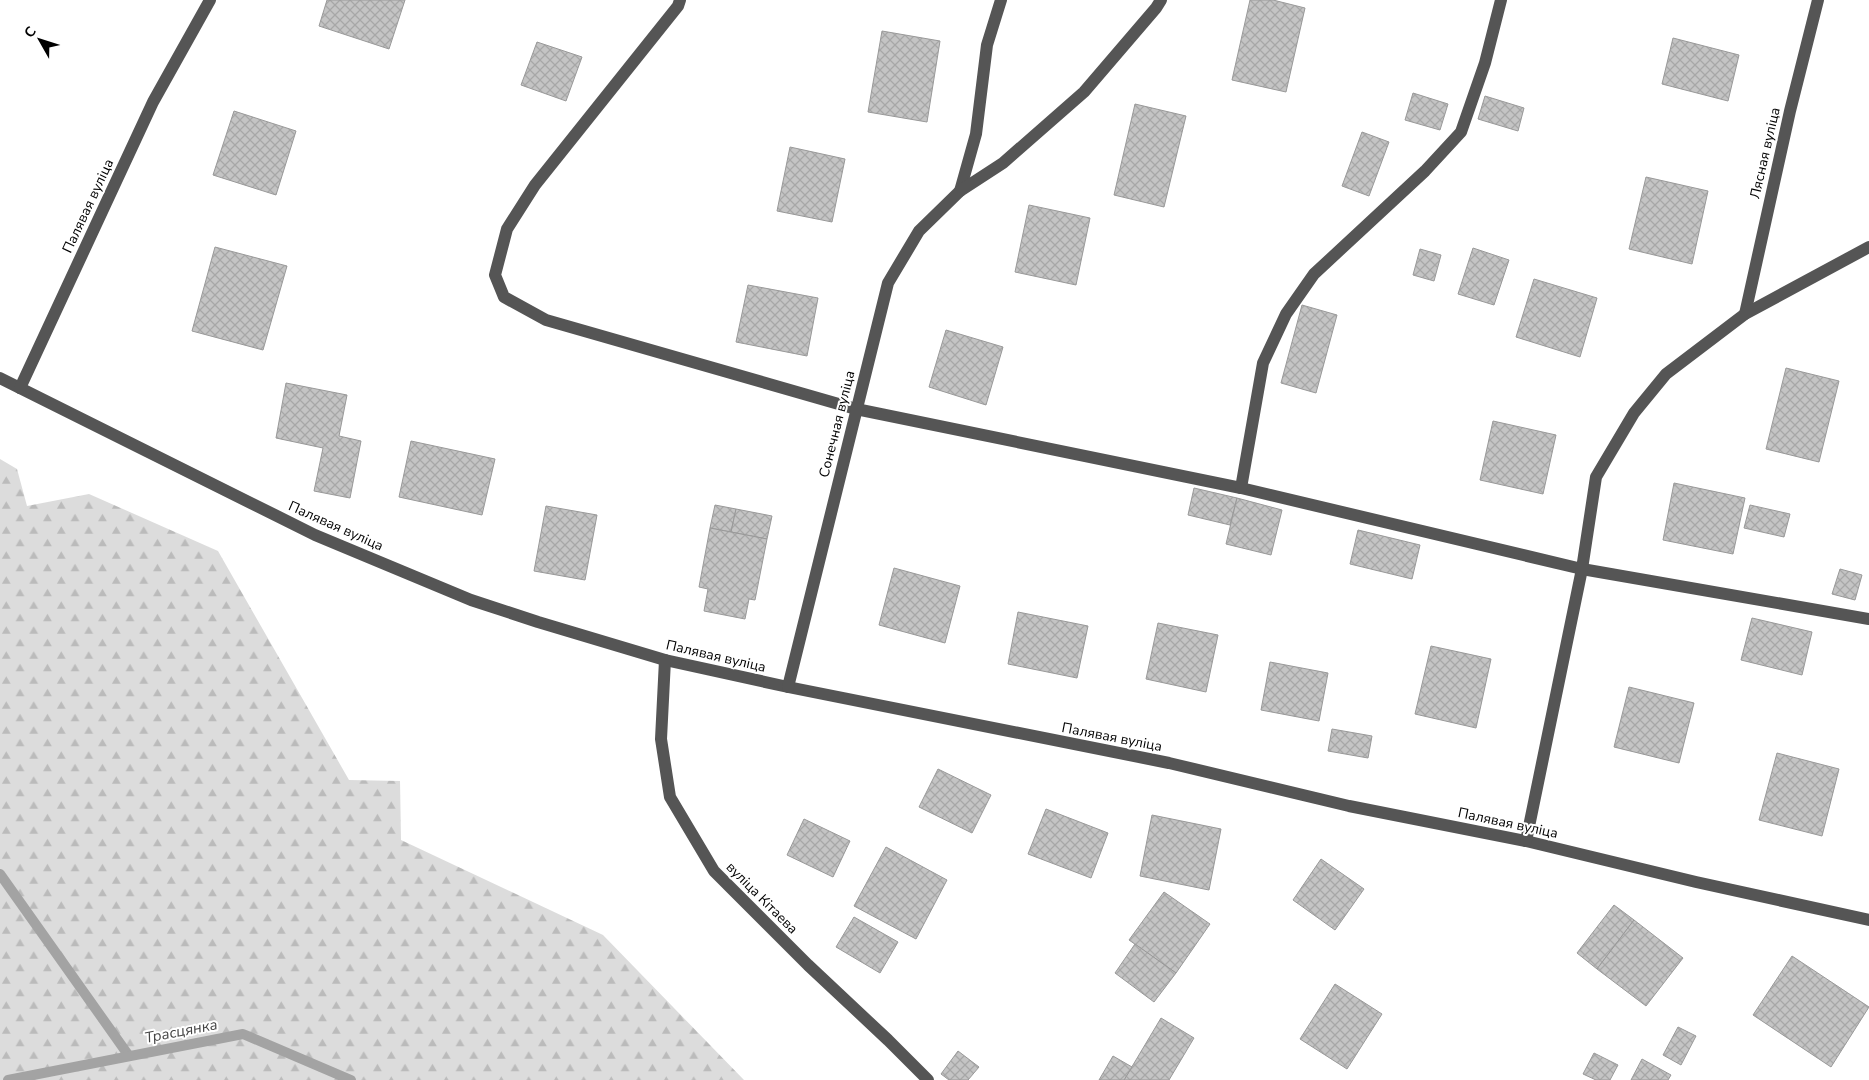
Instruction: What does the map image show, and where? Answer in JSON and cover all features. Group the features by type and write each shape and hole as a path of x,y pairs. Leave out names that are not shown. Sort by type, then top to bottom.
{"street":[{"name":"Палявая вуліца","path":"210,0 153,102 20,388 315,535 471,600 665,660 788,687 1169,764 1349,806 1526,841 1696,882 1869,920"},
{"path":"680,0 678,6 536,185 507,229 495,275 504,297 546,320 856,409 1241,488 1582,568 1869,619"},
{"path":"960,191 976,134 987,45 1001,0"},
{"name":"Сонечная вуліца","path":"788,687 888,283 919,231 960,191 1004,162 1084,92 1161,0"},
{"path":"1241,488 1263,363 1286,314 1314,274 1425,171 1461,132 1485,63 1501,0"},
{"name":"Лясная вуліца","path":"1745,314 1788,120 1818,0"},
{"path":"1526,841 1582,568 1596,477 1634,414 1666,374 1745,314 1869,246"},
{"path":"0,378 20,388"},
{"name":"вуліца Кітаева","path":"665,660 661,739 670,797 714,871 808,965 928,1080"}],"green space":[{"path":"0,459 17,469 27,506 89,494 218,551 349,780 400,781 401,840 603,935 744,1080 0,1080"}],"building":[{"path":"327,0 405,0 389,49 319,26"},
{"path":"1250,0 1273,0 1305,8 1286,92 1232,80"},
{"path":"882,31 940,41 927,122 868,112"},
{"path":"1673,38 1739,55 1728,101 1662,84"},
{"path":"537,42 582,57 566,101 521,85"},
{"path":"1413,93 1448,104 1440,130 1405,120"},
{"path":"1485,96 1524,108 1518,131 1478,119"},
{"path":"1135,104 1186,116 1164,207 1114,195"},
{"path":"234,111 296,131 276,195 213,175"},
{"path":"1362,132 1389,142 1369,196 1342,186"},
{"path":"790,147 845,159 832,222 777,211"},
{"path":"1646,177 1708,191 1692,264 1629,249"},
{"path":"1029,205 1090,218 1076,285 1015,272"},
{"path":"215,247 287,266 263,350 192,331"},
{"path":"1473,248 1509,260 1494,305 1458,294"},
{"path":"1420,249 1441,255 1434,281 1413,275"},
{"path":"1534,279 1597,298 1580,357 1516,337"},
{"path":"748,285 818,298 807,356 736,342"},
{"path":"1302,305 1337,315 1316,393 1281,383"},
{"path":"946,330 1003,347 986,405 929,387"},
{"path":"1786,368 1839,381 1819,462 1766,449"},
{"path":"286,383 347,395 339,436 361,441 350,498 314,491 323,448 276,438"},
{"path":"1493,421 1556,435 1543,494 1480,480"},
{"path":"411,441 495,459 482,515 399,497"},
{"path":"1674,483 1745,498 1733,554 1663,540"},
{"path":"1194,488 1237,498 1230,525 1188,515"},
{"path":"1237,498 1282,510 1271,555 1226,544"},
{"path":"715,505 736,509 731,532 710,528"},
{"path":"1750,505 1790,514 1784,537 1744,528"},
{"path":"546,506 597,515 585,580 534,571"},
{"path":"736,509 772,516 767,539 731,532"},
{"path":"710,528 767,539 755,600 749,599 745,619 704,611 708,589 699,587"},
{"path":"1358,530 1420,545 1412,579 1350,564"},
{"path":"894,568 960,586 945,643 879,625"},
{"path":"1840,569 1862,575 1855,600 1832,594"},
{"path":"1018,612 1088,626 1077,678 1008,664"},
{"path":"1752,618 1812,632 1802,675 1741,660"},
{"path":"1158,623 1218,635 1206,692 1146,679"},
{"path":"1431,646 1491,659 1476,728 1415,714"},
{"path":"1270,662 1328,673 1319,721 1261,710"},
{"path":"1629,687 1694,703 1679,763 1614,747"},
{"path":"1332,729 1372,736 1368,758 1328,751"},
{"path":"1777,753 1839,769 1822,836 1759,820"},
{"path":"938,769 991,795 972,833 919,807"},
{"path":"1046,809 1108,833 1091,878 1028,854"},
{"path":"1152,815 1221,829 1209,890 1140,876"},
{"path":"804,819 850,841 833,877 787,855"},
{"path":"886,847 947,880 916,939 854,906"},
{"path":"1321,859 1364,889 1335,930 1293,900"},
{"path":"1164,892 1210,924 1176,973 1129,940"},
{"path":"1614,905 1634,920 1597,969 1577,953"},
{"path":"854,917 898,942 880,973 836,947"},
{"path":"1634,920 1683,958 1646,1006 1597,969"},
{"path":"1135,944 1176,973 1154,1002 1115,973"},
{"path":"1792,956 1869,1007 1831,1067 1753,1015"},
{"path":"1335,984 1382,1014 1347,1069 1300,1039"},
{"path":"1161,1018 1194,1038 1169,1080 1124,1080"},
{"path":"1678,1027 1696,1036 1681,1065 1663,1055"},
{"path":"958,1051 979,1067 968,1080 949,1080 941,1074"},
{"path":"1594,1053 1618,1065 1610,1080 1596,1080 1583,1074"},
{"path":"1113,1056 1132,1067 1124,1080 1099,1080"},
{"path":"1642,1059 1671,1075 1668,1080 1631,1080"}],"waterway":[{"path":"0,874 129,1056"},
{"name":"Трасцянка","path":"8,1080 243,1034 351,1080"}]}
